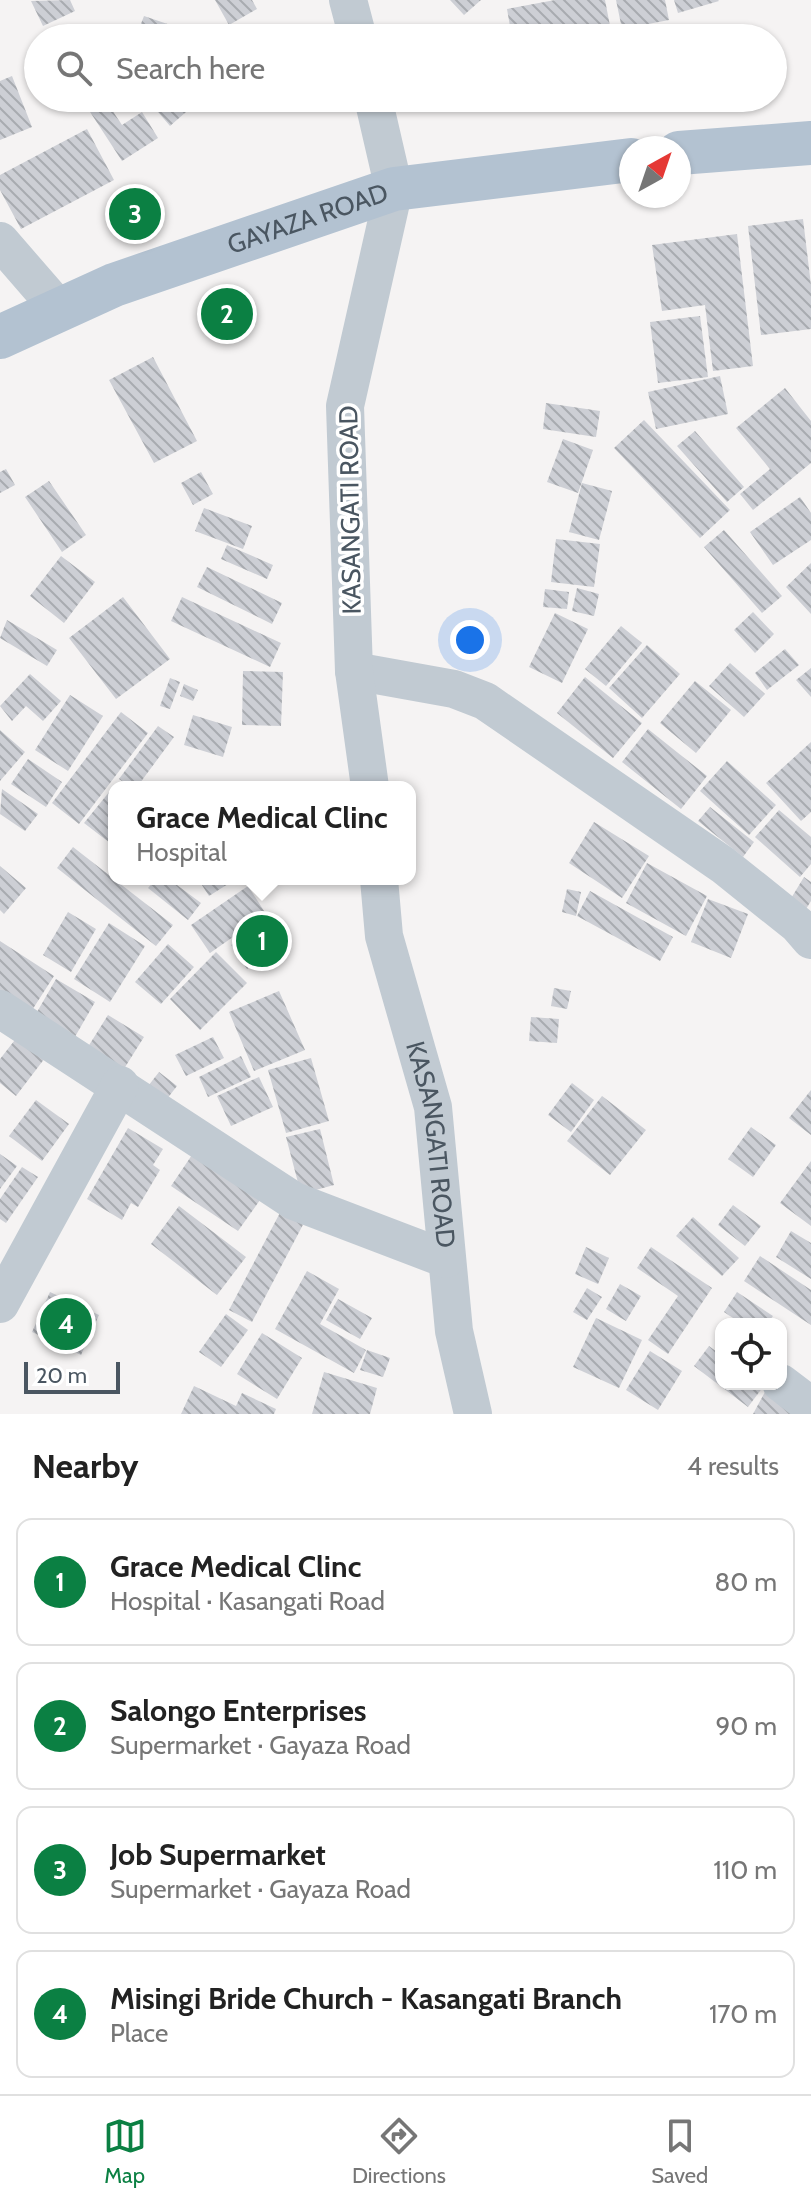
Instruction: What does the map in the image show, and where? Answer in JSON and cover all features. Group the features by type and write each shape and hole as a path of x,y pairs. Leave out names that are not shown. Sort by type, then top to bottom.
{"main road":[{"path":"691,152 811,143"},
{"name":"GAYAZA ROAD","path":"0,337 114,285 394,189 619,161"}],"street":[{"path":"348,0 354,24"},
{"path":"376,112 394,189"},
{"name":"KASANGATI ROAD","path":"369,781 354,671 345,406 394,189"},
{"path":"3,249 59,309"},
{"path":"354,671 454,689 485,701 723,865 798,925 811,940"},
{"name":"KASANGATI ROAD","path":"380,885 384,936 433,1107 454,1331 473,1414"},
{"path":"0,1009 294,1201 446,1259"},
{"path":"0,1304 120,1085"},
{"path":"787,1388 811,1406"}],"building":[{"path":"70,0 75,11 42,24 31,1"},
{"path":"215,0 252,0 257,9 228,24"},
{"path":"450,0 481,0 464,15"},
{"path":"555,0 605,0 610,24 510,24 507,9"},
{"path":"616,0 665,0 669,20 621,24"},
{"path":"674,0 718,0 719,1 678,13"},
{"path":"144,16 167,24 141,24"},
{"path":"12,76 32,127 0,140 0,81"},
{"path":"90,112 113,112 122,125 142,112 158,138 122,161"},
{"path":"158,112 186,112 170,126"},
{"path":"87,129 114,180 21,229 0,190 0,175"},
{"path":"803,219 811,285 811,329 761,335 748,226"},
{"path":"737,234 753,366 713,371 705,305 662,311 652,245"},
{"path":"700,316 708,377 658,383 650,322"},
{"path":"153,357 197,441 154,463 109,380"},
{"path":"720,376 728,414 656,429 648,392"},
{"path":"785,388 811,421 811,463 753,510 740,494 770,469 736,428"},
{"path":"546,403 600,411 596,437 543,429"},
{"path":"644,420 730,510 700,538 614,448"},
{"path":"695,431 744,487 727,502 677,446"},
{"path":"563,439 593,450 578,493 547,482"},
{"path":"6,469 15,485 0,493 0,472"},
{"path":"201,472 213,494 193,505 181,483"},
{"path":"49,481 86,535 62,552 25,497"},
{"path":"582,483 612,491 599,540 569,532"},
{"path":"800,497 811,513 811,540 773,565 750,532"},
{"path":"204,508 252,526 243,549 195,531"},
{"path":"724,530 782,596 762,613 704,547"},
{"path":"556,539 600,544 594,587 551,582"},
{"path":"227,545 273,565 267,579 221,559"},
{"path":"61,556 95,582 64,623 30,596"},
{"path":"811,563 811,614 786,587"},
{"path":"207,567 282,603 272,624 197,587"},
{"path":"577,588 599,594 594,616 572,611"},
{"path":"545,589 569,592 567,609 543,607"},
{"path":"123,597 170,659 116,699 69,638"},
{"path":"182,597 281,643 270,667 171,621"},
{"path":"753,612 774,634 755,653 734,630"},
{"path":"555,613 588,629 562,683 529,667"},
{"path":"7,620 57,650 47,666 0,638"},
{"path":"621,626 642,643 606,686 585,669"},
{"path":"647,645 680,674 642,718 609,688"},
{"path":"785,649 799,665 767,690 755,673"},
{"path":"730,663 765,694 744,717 709,686"},
{"path":"811,668 811,697 796,680"},
{"path":"243,671 283,672 281,726 242,725"},
{"path":"30,674 61,701 43,721 26,706 12,721 0,706"},
{"path":"585,677 642,723 613,758 557,713"},
{"path":"170,678 180,682 170,709 160,706"},
{"path":"695,681 731,710 696,753 660,723"},
{"path":"184,684 198,690 193,701 180,696"},
{"path":"70,695 103,716 68,771 35,750"},
{"path":"121,712 148,733 112,781 108,781 108,786 79,824 52,803"},
{"path":"193,715 232,727 223,757 184,745"},
{"path":"158,726 174,737 141,781 119,779"},
{"path":"648,729 707,776 681,809 622,762"},
{"path":"0,730 25,752 0,781"},
{"path":"811,742 811,812 801,821 766,783"},
{"path":"28,759 62,782 46,807 11,784"},
{"path":"727,761 776,805 749,835 700,791"},
{"path":"2,789 38,814 25,831 0,814"},
{"path":"108,793 108,841 84,823"},
{"path":"710,807 754,842 743,857 698,821"},
{"path":"779,810 811,837 811,864 800,877 755,837"},
{"path":"594,822 649,856 622,898 569,863"},
{"path":"73,847 108,874 108,885 122,885 173,925 156,946 57,868"},
{"path":"647,863 707,896 686,936 626,903"},
{"path":"0,866 26,888 4,914 0,910"},
{"path":"804,877 811,882 811,901 806,909 790,900"},
{"path":"151,885 177,885 201,903 188,920 148,888"},
{"path":"202,885 226,885 209,896"},
{"path":"248,886 266,914 210,953 191,925"},
{"path":"567,889 581,892 576,916 562,912"},
{"path":"590,891 673,937 660,961 577,916"},
{"path":"708,899 748,914 731,958 691,942"},
{"path":"68,912 96,929 71,972 43,955"},
{"path":"109,923 145,946 110,1002 74,979"},
{"path":"262,924 278,948 247,969 231,945"},
{"path":"0,941 54,976 27,1018 0,1000"},
{"path":"168,944 194,967 161,1004 135,982"},
{"path":"216,952 247,983 200,1030 170,999"},
{"path":"56,979 95,1002 72,1042 33,1019"},
{"path":"554,988 571,991 567,1009 551,1006"},
{"path":"279,991 305,1050 254,1071 229,1012"},
{"path":"108,1015 144,1037 122,1072 86,1050"},
{"path":"531,1017 559,1019 557,1043 529,1041"},
{"path":"18,1036 45,1058 16,1096 0,1083 0,1059"},
{"path":"213,1037 224,1058 186,1076 175,1055"},
{"path":"241,1056 251,1077 208,1097 199,1077"},
{"path":"311,1058 329,1121 286,1133 268,1070"},
{"path":"159,1072 177,1086 163,1104 145,1090"},
{"path":"259,1077 273,1107 231,1126 217,1096"},
{"path":"572,1083 594,1100 571,1132 548,1115"},
{"path":"811,1090 811,1135 789,1118"},
{"path":"602,1096 646,1130 610,1175 567,1141"},
{"path":"36,1100 69,1124 42,1161 9,1136"},
{"path":"751,1127 776,1145 753,1177 728,1159"},
{"path":"128,1128 163,1149 153,1165 160,1170 138,1207 131,1203 122,1220 87,1199"},
{"path":"320,1129 334,1185 301,1194 286,1137"},
{"path":"198,1146 265,1193 238,1231 171,1186"},
{"path":"0,1154 17,1166 0,1189"},
{"path":"811,1161 811,1226 780,1203"},
{"path":"22,1167 38,1177 6,1223 0,1219 0,1199"},
{"path":"733,1205 761,1226 745,1246 718,1225"},
{"path":"179,1206 246,1257 217,1295 151,1244"},
{"path":"283,1207 306,1219 252,1322 229,1310"},
{"path":"693,1217 739,1258 722,1276 676,1236"},
{"path":"791,1231 811,1243 811,1279 776,1257"},
{"path":"586,1247 609,1258 598,1284 575,1274"},
{"path":"651,1247 712,1288 668,1354 648,1340 678,1296 637,1268"},
{"path":"760,1256 811,1290 811,1325 744,1281"},
{"path":"307,1271 339,1289 320,1324 366,1350 354,1373 275,1329"},
{"path":"620,1284 641,1296 626,1321 606,1309"},
{"path":"587,1288 602,1297 587,1320 573,1312"},
{"path":"50,1292 99,1315 81,1355 32,1332"},
{"path":"737,1292 773,1316 733,1318 724,1312"},
{"path":"338,1299 372,1318 360,1339 326,1320"},
{"path":"226,1314 248,1330 221,1367 199,1352"},
{"path":"596,1318 642,1340 619,1388 573,1367"},
{"path":"262,1333 302,1358 277,1399 237,1374"},
{"path":"709,1346 715,1350 715,1382 694,1366"},
{"path":"367,1350 390,1358 383,1377 360,1370"},
{"path":"650,1351 682,1371 658,1410 626,1390"},
{"path":"324,1372 377,1388 370,1414 312,1414"},
{"path":"194,1386 236,1406 242,1393 276,1409 274,1414 181,1414"},
{"path":"726,1390 761,1390 748,1407"},
{"path":"766,1390 792,1414 753,1414"}],"place":[{"name":"Job Supermarket","path":"135,214"},
{"name":"Salongo Enterprises","path":"227,314"},
{"name":"Grace Medical Clinc","path":"262,941"},
{"name":"Misingi Bride Church - Kasangati Branch","path":"66,1324"}]}
